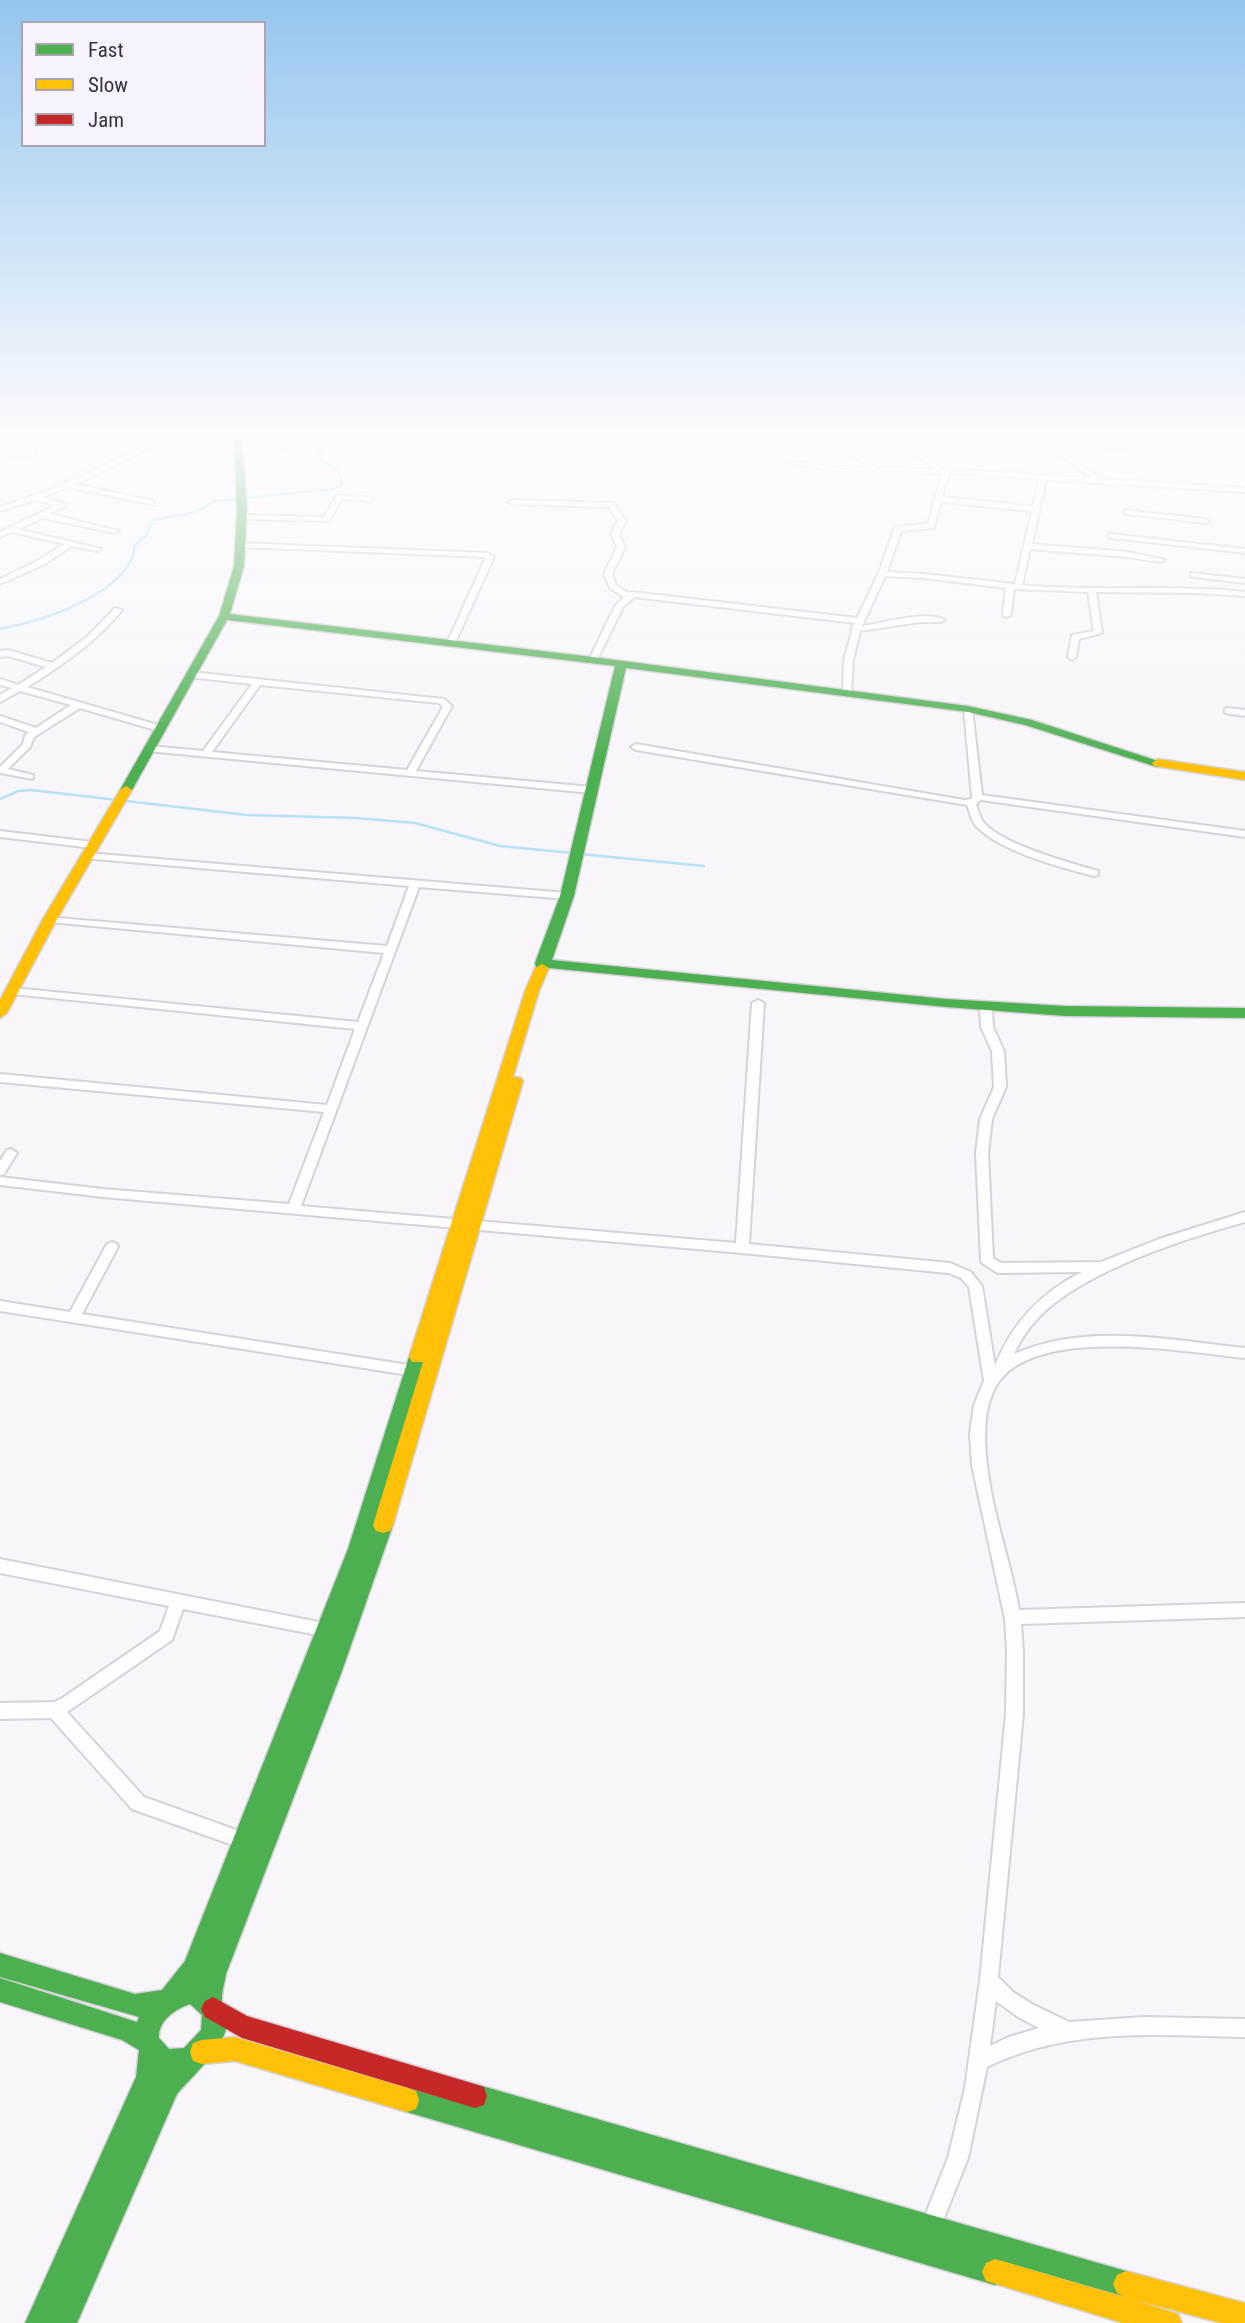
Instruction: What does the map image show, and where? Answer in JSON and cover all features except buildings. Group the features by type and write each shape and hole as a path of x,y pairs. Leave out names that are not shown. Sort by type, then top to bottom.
{"street":[{"path":"0,582 40,563 64,547"},
{"path":"90,547 97,549"},
{"path":"0,1012 50,919 162,729 224,616 236,579 240,547"},
{"path":"300,547 488,555 490,557 451,643"},
{"path":"621,547 608,574 613,586 627,596"},
{"path":"847,693 845,673 857,625 883,574 892,547"},
{"path":"1007,615 1028,547"},
{"path":"1036,547 1110,551 1161,560"},
{"path":"1213,547 1245,551"},
{"path":"1025,562 1051,550"},
{"path":"883,574 920,575 1014,586 1091,590 1175,589 1245,594"},
{"path":"1194,575 1245,581"},
{"path":"1072,657 1075,637 1098,633 1091,590"},
{"path":"593,660 619,606 627,596 642,593 913,631"},
{"path":"0,699 97,633 118,610"},
{"path":"224,616 593,660 968,709 1028,722 1148,761 1245,776"},
{"path":"886,627 926,619 941,620"},
{"path":"0,654 8,653 52,666"},
{"path":"63,2323 168,2085 196,2056 215,2027 212,2006 214,1974 332,1671 380,1536 466,1226 567,896 621,665"},
{"path":"191,675 435,699 446,703 448,706 410,773"},
{"path":"0,682 162,729"},
{"path":"206,754 258,682"},
{"path":"1,770 27,745 28,739 78,705"},
{"path":"968,709 974,800 979,823 1004,839 1047,859 1094,873"},
{"path":"1228,710 1245,713"},
{"path":"0,719 37,732"},
{"path":"636,747 974,800 1245,834"},
{"path":"150,749 592,790"},
{"path":"1,770 30,777"},
{"path":"0,834 90,850 567,896"},
{"path":"293,1210 416,882"},
{"path":"50,919 390,950"},
{"path":"550,954 585,963 816,992 1065,1011 1245,1013"},
{"path":"38,2323 149,2078 148,2025 194,1969 328,1630 358,1549 547,980 550,954"},
{"path":"547,980 585,963 1063,1004 1245,1006"},
{"path":"13,991 362,1026"},
{"path":"741,1248 758,1003"},
{"path":"986,1006 987,1027 998,1051 1000,1087 986,1119 983,1142 988,1260 998,1268 1106,1267"},
{"path":"0,1078 329,1109"},
{"path":"0,1171 11,1153"},
{"path":"0,1181 466,1226 741,1248 959,1271 972,1280 975,1286 995,1376"},
{"path":"931,2227 958,2158 980,2061 1014,1745 1016,1682 1012,1617 979,1468 979,1418 995,1376 1013,1341 1034,1311 1070,1284 1106,1267 1195,1231 1245,1217"},
{"path":"73,1318 112,1247"},
{"path":"0,1306 415,1371"},
{"path":"995,1376 1030,1352 1066,1342 1138,1343 1245,1353"},
{"path":"0,1566 328,1630"},
{"path":"0,1711 55,1710 166,1635 178,1601"},
{"path":"1012,1617 1245,1610"},
{"path":"55,1710 138,1803 244,1841"},
{"path":"0,1965 135,2006 190,1992 198,1994 242,2026 518,2109 1245,2316"},
{"path":"990,1982 1013,2005 1027,2014 1066,2030"},
{"path":"0,1990 127,2030 149,2045 156,2055 172,2063 235,2049 252,2053 529,2137 1169,2323"},
{"path":"980,2061 1022,2041 1066,2030 1245,2028"}],"waterway":[{"path":"0,629 60,612 101,591 118,578 130,562 134,547"},
{"path":"0,799 18,791 31,790 247,815 356,818 415,823 500,846 572,853"},
{"path":"580,854 704,866"}],"traffic: fast":[{"path":"126,790 224,616 239,566 240,547"},
{"path":"224,616 593,660 968,709 1028,722 1158,763"},
{"path":"542,968 567,896 621,665"},
{"path":"542,963 946,1003 1065,1011 1245,1013"},
{"path":"172,1996 194,1969 358,1549 418,1357"},
{"path":"210,2004 214,1974 332,1671 383,1525"},
{"path":"0,1965 135,2006 162,2002"},
{"path":"0,1990 127,2030 148,2042"},
{"path":"190,1992 205,1999 214,2010 215,2023 211,2037 191,2058 178,2062 164,2060 152,2050 147,2040 149,2022 163,2006 190,1992"},
{"path":"38,2323 148,2078 151,2048"},
{"path":"63,2323 168,2085 190,2059"},
{"path":"475,2096 1126,2284"},
{"path":"407,2100 995,2272"}],"traffic: slow":[{"path":"1158,763 1245,776"},
{"path":"0,1013 50,919 126,790"},
{"path":"418,1357 532,991 542,968"},
{"path":"383,1525 516,1081"},
{"path":"202,2052 235,2049 407,2100"},
{"path":"995,2272 1169,2323"},
{"path":"1126,2284 1245,2316"}],"traffic: jam":[{"path":"213,2009 242,2026 475,2096"}]}
